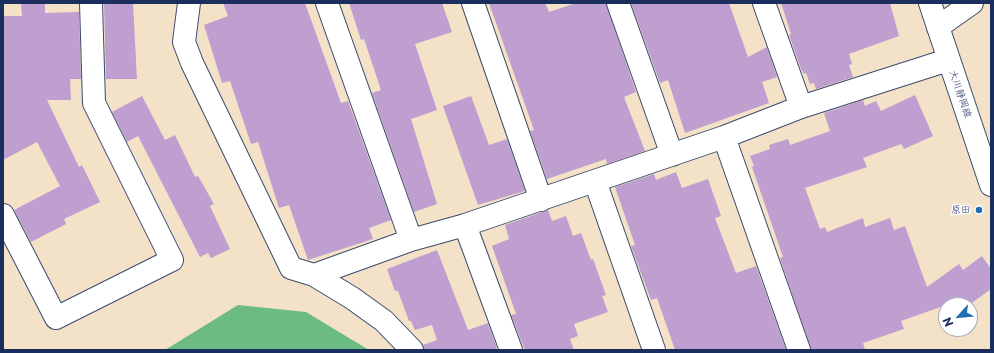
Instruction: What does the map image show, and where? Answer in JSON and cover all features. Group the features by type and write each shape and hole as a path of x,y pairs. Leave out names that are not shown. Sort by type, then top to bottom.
{"street":[{"path":"3,215 56,318 172,260 94,103 91,3"},
{"path":"189,3 184,42 192,63 290,268 314,275 352,298 384,321 412,350"},
{"path":"327,3 411,240"},
{"path":"473,3 541,200"},
{"path":"618,3 672,155"},
{"path":"764,3 801,107"},
{"name":"大川静岡線","path":"930,3 991,185"},
{"path":"938,27 972,3"},
{"path":"314,275 411,240 465,225 672,155 724,137 801,107 948,60"},
{"path":"724,137 799,350"},
{"path":"595,181 654,350"},
{"path":"465,225 511,350"}],"green space":[{"path":"238,305 306,312 369,350 165,350"}],"building":[{"path":"21,3 45,3 45,13 79,12 81,79 70,79 71,100 47,100 79,167 82,165 100,202 64,219 66,224 31,242 14,210 60,186 37,142 3,160 3,16 22,16"},
{"path":"104,3 133,3 137,79 106,79"},
{"path":"223,3 305,3 341,103 348,101 391,220 369,228 373,239 308,260 289,205 279,208 258,142 251,144 230,81 222,83 204,25 228,16"},
{"path":"349,3 442,3 452,32 415,44 437,110 411,119 437,204 414,212 372,93 381,90 364,39 361,40"},
{"path":"489,3 545,3 549,12 576,3 606,3 636,92 624,97 645,151 607,164 606,159 547,179 530,131 534,130"},
{"path":"631,3 729,3 748,57 767,47 777,77 762,82 769,103 685,133 668,80 660,83"},
{"path":"781,3 890,3 899,36 849,54 852,64 849,65 853,77 816,89 814,83 810,84 806,73 804,74 801,69 789,35 791,34"},
{"path":"915,95 933,136 904,149 901,144 863,158 867,167 805,188 820,229 825,227 827,232 863,218 865,227 890,218 894,230 905,226 927,287 959,264 963,270 982,256 991,269 991,289 978,298 978,297 938,297 938,308 901,321 904,329 863,343 865,350 811,350 780,258 783,257 752,167 754,166 750,156 770,149 769,145 788,139 790,145 830,131 824,113 863,100 865,106 876,101 881,111"},
{"path":"142,96 165,140 175,135 195,177 198,176 214,204 210,206 230,249 211,258 208,253 200,257 138,136 127,142 112,112"},
{"path":"471,96 489,145 507,139 525,191 478,205 443,106"},
{"path":"676,172 682,188 708,179 721,216 715,218 736,273 756,266 786,350 675,350 657,298 651,300 631,246 635,245 615,187 654,174 656,180"},
{"path":"548,210 552,221 566,216 573,236 581,233 591,260 593,259 606,295 602,296 608,312 574,324 578,336 570,339 574,350 525,350 511,315 516,314 492,246 509,239 505,225"},
{"path":"437,250 468,330 488,323 497,348 493,350 424,350 423,345 437,340 432,325 415,330 411,321 409,321 398,291 395,291 387,269"}],"place":[{"name":"原田","path":"979,210"}]}
